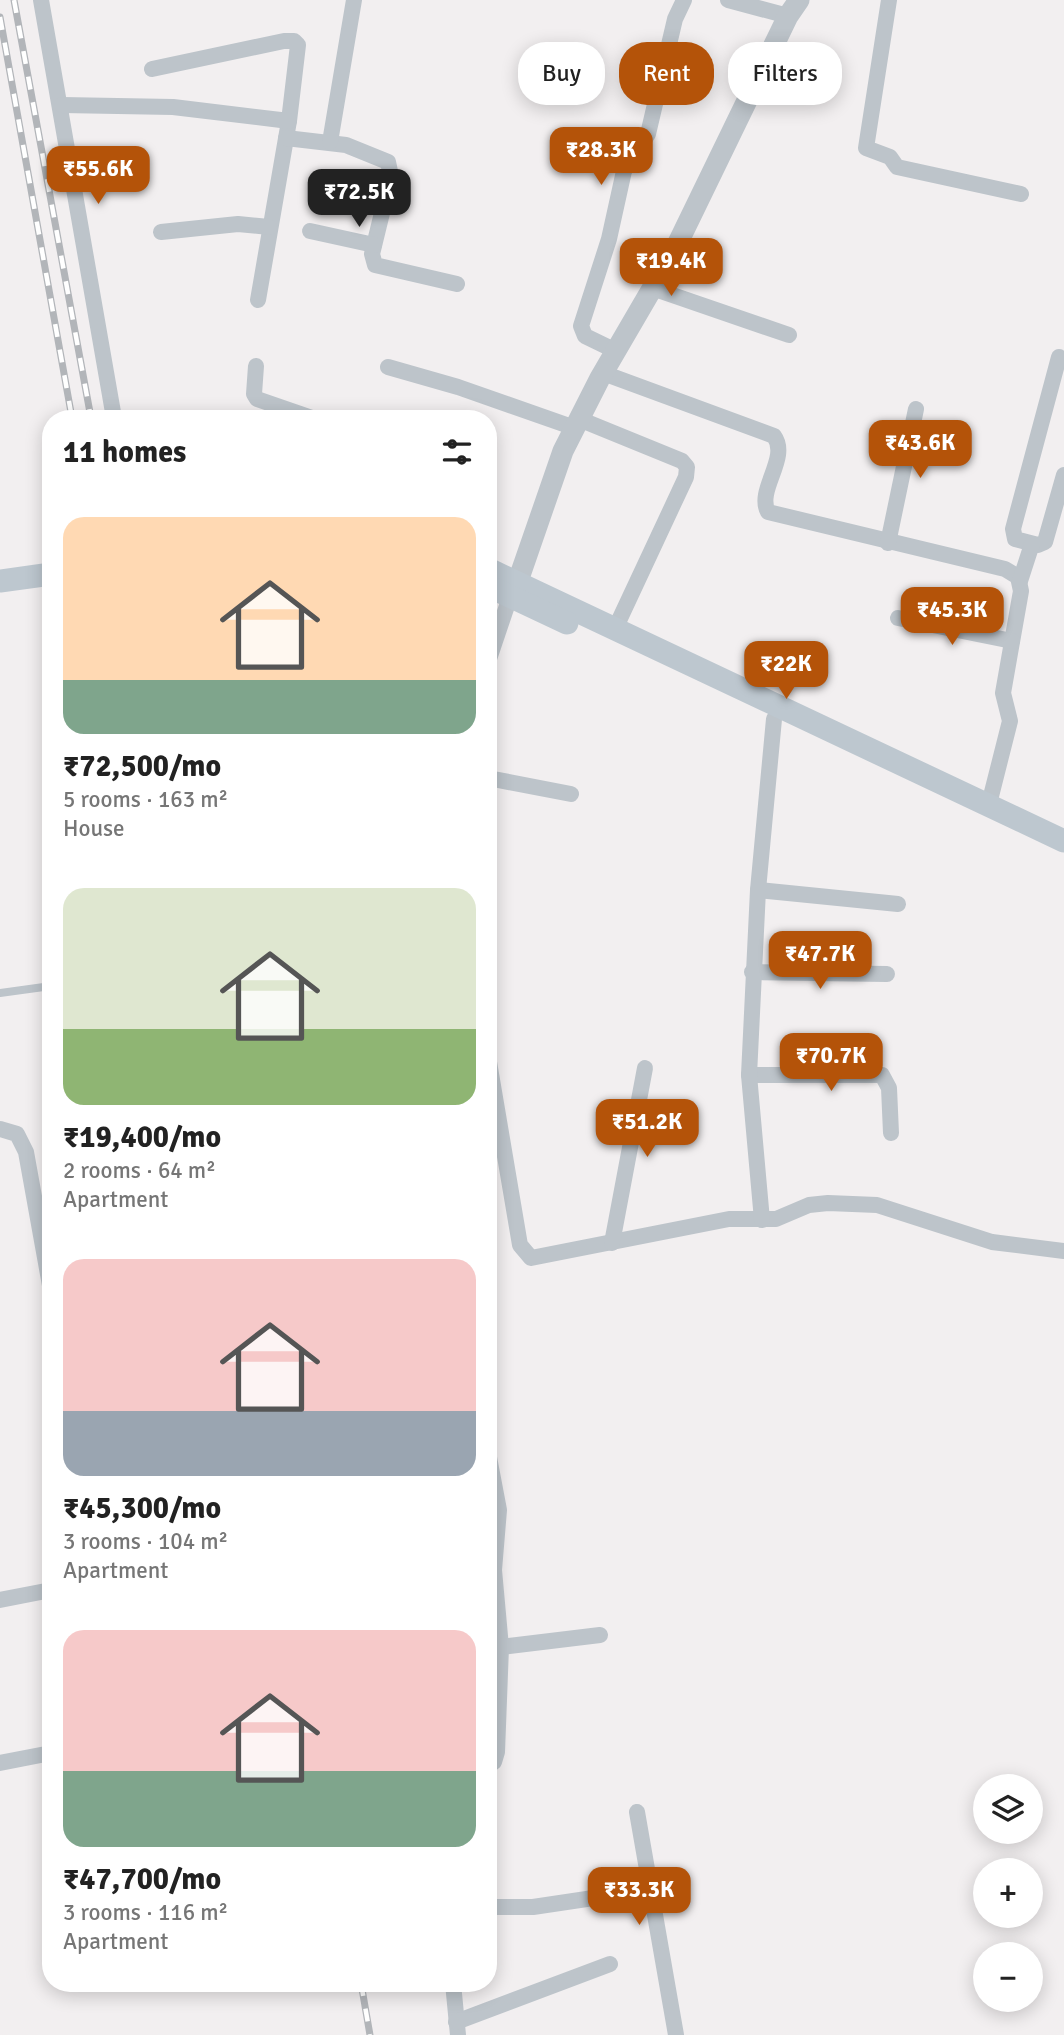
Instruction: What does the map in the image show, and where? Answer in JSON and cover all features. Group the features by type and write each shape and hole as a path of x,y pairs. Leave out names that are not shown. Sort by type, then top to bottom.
{"main road":[{"path":"0,581 42,575"},
{"path":"505,588 615,629 1064,841"},
{"path":"505,588 1064,856"},
{"path":"0,596 42,591"}],"street":[{"path":"41,0 62,105 113,410"},
{"path":"330,142 354,0"},
{"path":"616,351 582,334 581,326 609,239 624,171 648,134 675,19 684,0"},
{"path":"497,623 505,588 563,451 603,373 674,251 794,8 728,0"},
{"path":"889,0 866,148 890,157 897,167 1021,194"},
{"path":"152,69 293,41 299,53 258,300"},
{"path":"62,105 173,107 289,121"},
{"path":"286,138 330,142 360,149 383,159 390,165 391,176 372,257 379,268 457,284"},
{"path":"161,232 238,224 270,227"},
{"path":"310,231 374,245"},
{"path":"652,288 789,335"},
{"path":"1059,357 1013,529 1015,538 1032,544 1045,542 1064,475"},
{"path":"256,366 254,394 257,399 289,410"},
{"path":"388,367 577,423 682,461 687,467 685,477 615,629"},
{"path":"603,373 774,436 778,451 766,503 768,512 888,543 1006,569 1020,580"},
{"path":"888,543 916,409"},
{"path":"989,804 1010,721 1003,697 1020,580 1032,544"},
{"path":"898,618 1013,641"},
{"path":"761,1220 749,1075 752,972 774,719"},
{"path":"497,780 571,794"},
{"path":"758,890 898,904"},
{"path":"752,972 887,974"},
{"path":"612,1243 645,1068"},
{"path":"749,1075 882,1075 889,1088 891,1133"},
{"path":"497,1106 523,1252 531,1258 538,1259 729,1219 776,1219 818,1203 867,1203 992,1242 1064,1251"},
{"path":"0,1129 17,1134 26,1152 42,1241"},
{"path":"497,1499 497,1534"},
{"path":"0,1600 42,1592"},
{"path":"497,1603 501,1647 497,1752"},
{"path":"501,1647 600,1635"},
{"path":"0,1763 42,1755"},
{"path":"637,1812 676,2035"},
{"path":"497,1907 533,1907 600,1897"},
{"path":"454,1992 457,2028 610,1964"}],"lane":[{"path":"0,993 42,987"}],"railway":[{"path":"14,0 90,410"},
{"path":"0,17 71,410"},
{"path":"363,1992 370,2035"}]}
